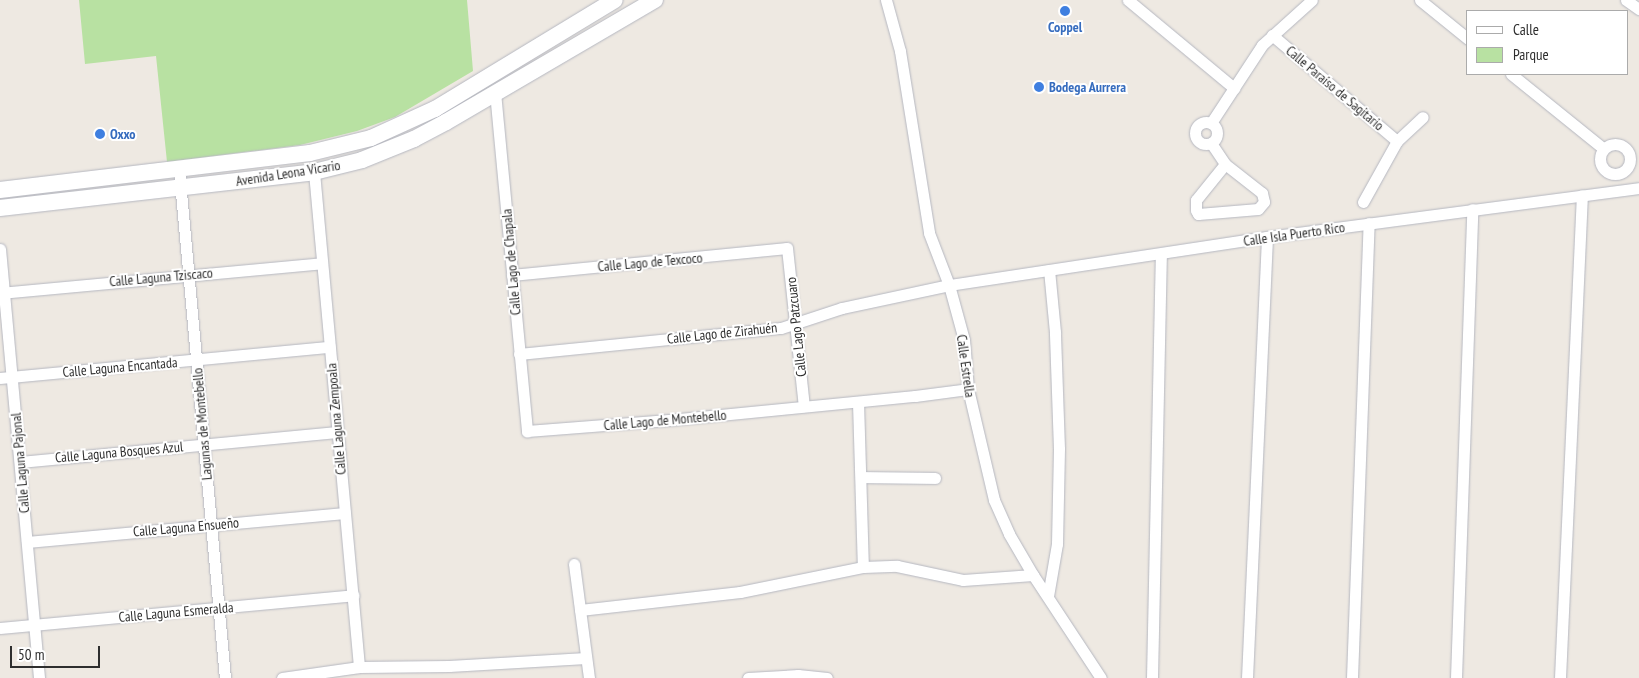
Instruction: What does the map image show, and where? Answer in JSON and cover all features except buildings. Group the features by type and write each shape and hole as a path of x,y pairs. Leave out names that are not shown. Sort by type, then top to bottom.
{"street":[{"name":"Avenida Leona Vicario","path":"0,190 310,153 371,138 435,109 615,0"},
{"name":"Avenida Leona Vicario","path":"0,208 314,172 362,160 392,149 446,122 655,0"},
{"name":"Calle Estrella","path":"886,0 900,51 929,233 949,285 964,340 968,389 994,500 1009,534 1033,576 1101,678"},
{"path":"1128,0 1234,88"},
{"path":"1211,123 1262,45 1312,0"},
{"path":"1420,0 1466,37"},
{"path":"1626,0 1639,9"},
{"name":"Calle Paraíso de Sagitario","path":"1272,35 1397,141"},
{"path":"1512,75 1604,149"},
{"name":"Calle Lago de Chapala","path":"495,92 527,431"},
{"path":"1363,202 1397,141 1423,117"},
{"path":"1211,123 1200,123 1194,133 1200,143 1211,143"},
{"path":"1211,123 1217,133 1211,143"},
{"path":"1211,143 1224,164 1262,193 1264,202 1258,209 1198,214 1196,200 1224,164"},
{"name":"Lagunas de Montebello","path":"179,170 225,678"},
{"name":"Calle Laguna Zempoala","path":"314,172 359,667"},
{"name":"Calle Isla Puerto Rico","path":"949,285 1472,209 1639,188"},
{"path":"1560,678 1582,196"},
{"path":"1456,678 1472,209"},
{"path":"1352,678 1369,224"},
{"path":"1247,678 1267,238"},
{"name":"Calle Lago de Texcoco","path":"512,275 787,248"},
{"name":"Calle Lago Patzcuaro","path":"787,248 804,406"},
{"name":"Calle Laguna Pajonal","path":"0,249 6,378 20,462 39,678"},
{"path":"1152,678 1161,255"},
{"name":"Calle Laguna Tziscaco","path":"2,293 188,274 322,263"},
{"path":"1048,596 1057,544 1059,450 1055,332 1049,270"},
{"name":"Calle Lago de Zirahuén","path":"519,354 781,328 842,308 949,285"},
{"name":"Calle Laguna Encantada","path":"6,378 330,347"},
{"name":"Calle Lago de Montebello","path":"527,431 858,402 968,389"},
{"path":"858,402 863,567"},
{"name":"Calle Laguna Bosques Azul","path":"20,462 338,432"},
{"path":"861,477 935,478"},
{"name":"Calle Laguna Ensueño","path":"27,542 345,512"},
{"path":"574,564 590,678"},
{"path":"580,610 740,592 863,567 897,566 963,580 1033,576"},
{"name":"Calle Laguna Esmeralda","path":"0,628 352,595"},
{"path":"282,678 359,667 449,666 586,658"},
{"path":"428,666 429,678"},
{"path":"449,666 452,678"},
{"path":"748,678 798,675 827,678"}],"green space":[{"path":"79,0 467,0 473,71 395,117 357,131 300,145 167,162 156,56 85,64"}],"place":[{"name":"Coppel","path":"1065,11"},
{"name":"Bodega Aurrera","path":"1039,87"},
{"name":"Oxxo","path":"100,134"}]}
